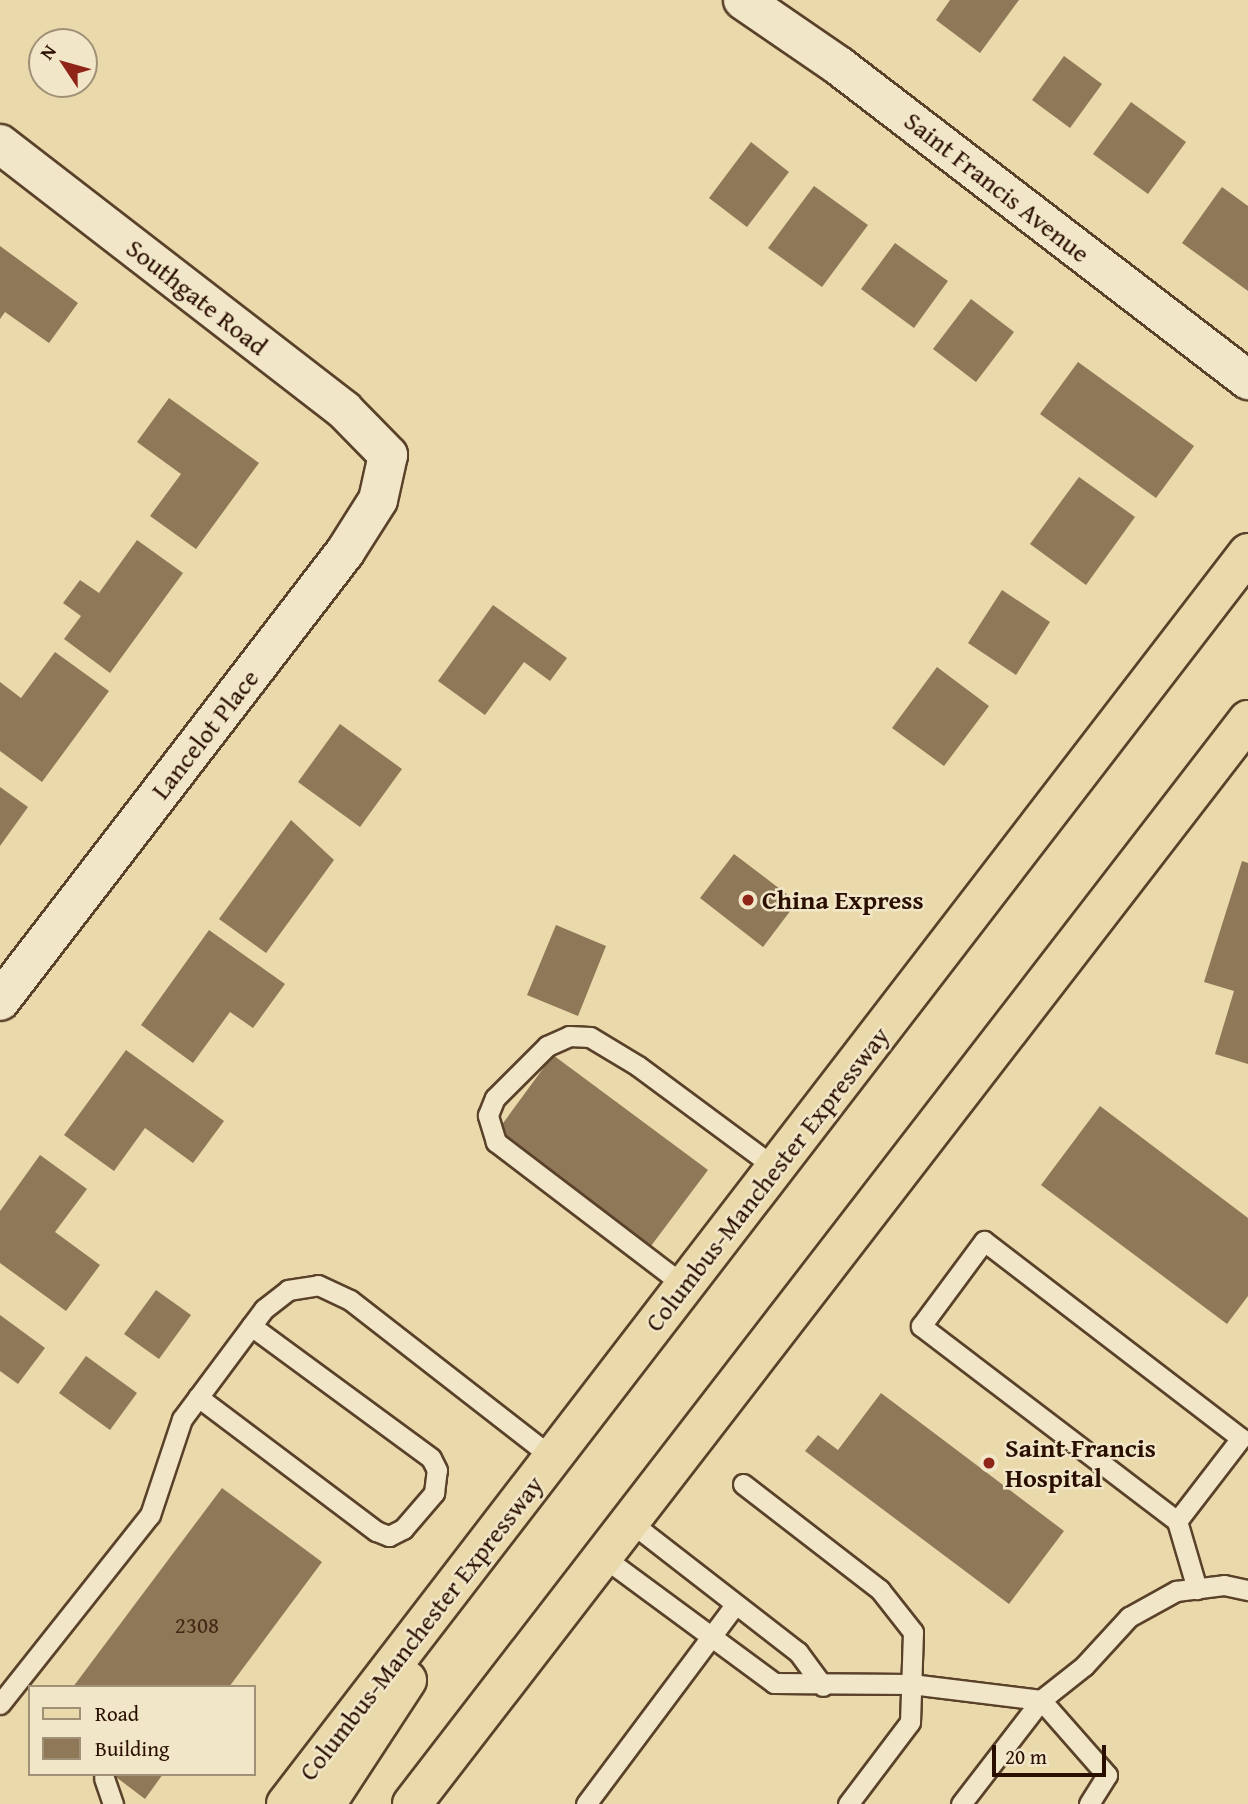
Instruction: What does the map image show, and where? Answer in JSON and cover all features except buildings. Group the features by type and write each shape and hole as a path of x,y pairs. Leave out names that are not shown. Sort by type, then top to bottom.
{"main road":[{"name":"Columbus-Manchester Expressway","path":"286,1804 1248,553"},
{"path":"412,1804 1248,720"},
{"path":"326,1804 404,1692 424,1625"}],"street":[{"name":"Saint Francis Avenue","path":"743,0 839,66 1248,380"},
{"name":"Southgate Road","path":"0,144 344,410 388,456"},
{"name":"Lancelot Place","path":"0,1001 345,552 378,500 388,456"}],"lane":[{"path":"685,1286 496,1142 488,1122 495,1098 547,1046 569,1036 590,1037 638,1066 775,1168"},
{"path":"1177,1521 1241,1438 984,1241 921,1326 1177,1521 1197,1589"},
{"path":"0,1704 149,1515 182,1419 251,1326 288,1290 318,1285 350,1300 553,1458"},
{"path":"198,1397 376,1531 389,1536 403,1530 434,1493 437,1470 432,1458 251,1326"},
{"path":"743,1484 880,1590 913,1632 910,1722 848,1804"},
{"path":"629,1521 798,1652 823,1686"},
{"path":"602,1556 774,1683 823,1686 911,1684 1041,1700 1107,1775 1089,1804"},
{"path":"961,1804 1041,1700 1084,1666 1129,1617 1176,1591 1248,1590"},
{"path":"586,1804 715,1638 735,1605"},
{"path":"104,1778 113,1804"}],"place":[{"name":"China Express","path":"748,900"},
{"name":"Saint Francis Hospital","path":"989,1463"}]}
